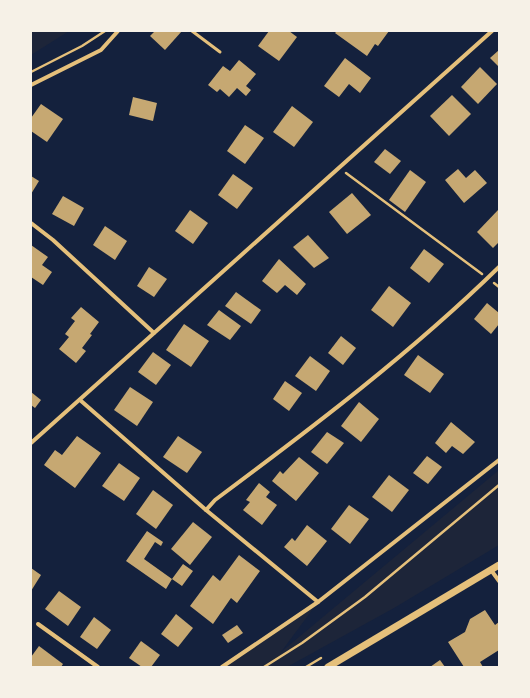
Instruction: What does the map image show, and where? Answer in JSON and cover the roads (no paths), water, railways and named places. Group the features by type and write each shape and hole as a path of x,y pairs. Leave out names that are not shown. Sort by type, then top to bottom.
{"street":[{"path":"31,85 100,50 118,31"},
{"path":"31,443 492,31"},
{"path":"31,223 53,240 154,333"},
{"path":"206,510 215,500 317,424 381,372 443,320 499,267"},
{"path":"80,400 206,510 318,602"},
{"path":"222,667 318,602 499,460"},
{"path":"328,667 499,565"},
{"path":"491,570 499,581"},
{"path":"38,624 98,667"}],"lane":[{"path":"192,31 220,52"}]}
